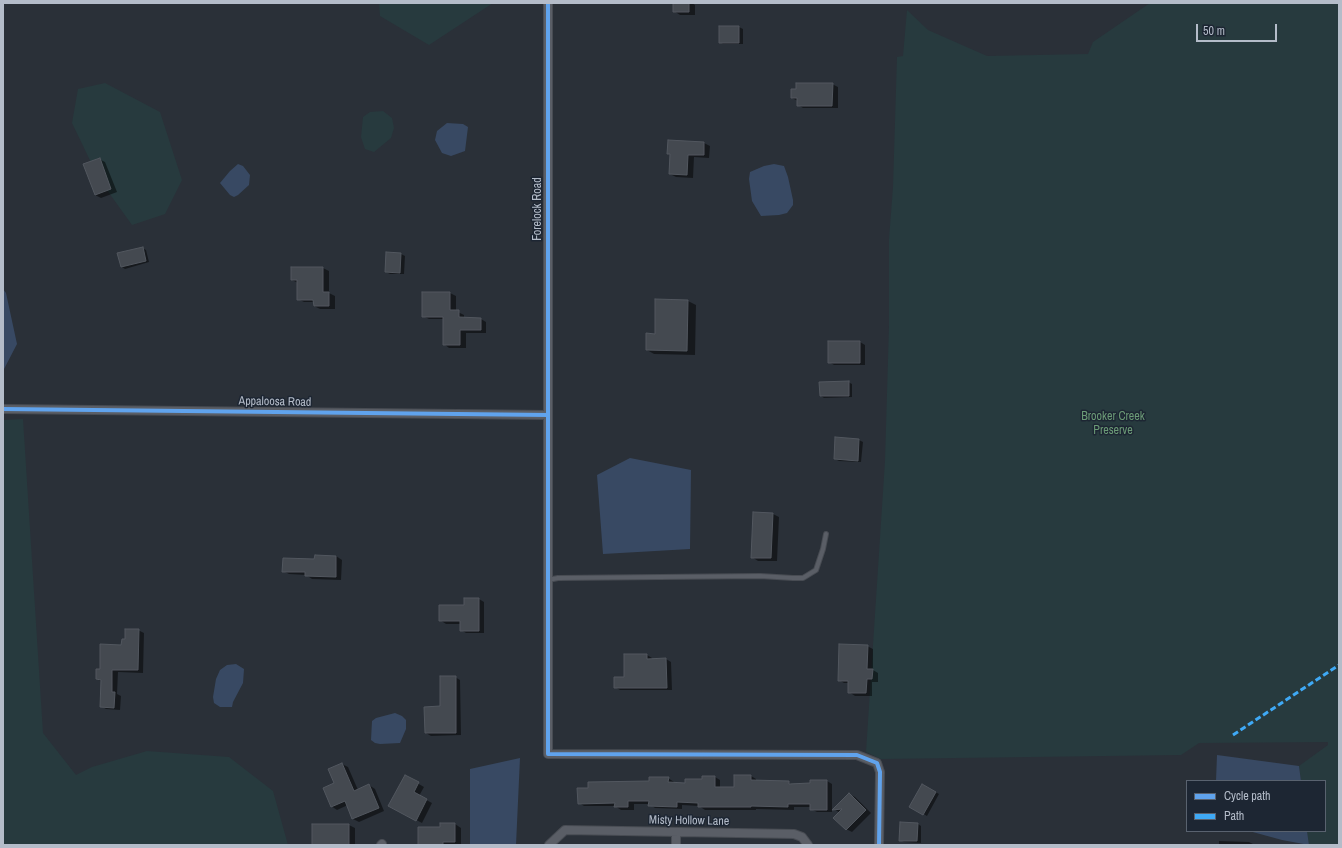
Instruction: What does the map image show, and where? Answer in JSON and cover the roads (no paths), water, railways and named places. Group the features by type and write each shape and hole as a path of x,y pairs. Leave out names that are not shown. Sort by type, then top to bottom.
{"street":[{"name":"Forelock Road","path":"548,3 548,754 856,755 877,763 879,767 880,845"},
{"name":"Appaloosa Road","path":"3,409 548,415"},
{"name":"Misty Hollow Lane","path":"549,845 565,830 794,834 802,837 808,845"},
{"path":"676,832 676,845"}],"lane":[{"path":"548,580 558,578 760,576 803,578 816,570 826,534"}],"water":[{"path":"447,123 463,124 468,127 465,151 451,156 442,153 435,140 437,131"},
{"path":"238,164 243,166 250,175 249,185 234,197 230,195 220,183"},
{"path":"774,164 784,166 788,177 793,205 787,213 761,216 752,201 749,179 750,172 764,166"},
{"path":"3,289 6,293 17,344 3,371"},
{"path":"630,458 691,470 690,549 603,554 597,475"},
{"path":"236,664 244,669 243,683 232,707 220,707 214,703 213,697 216,679 220,670 227,665"},
{"path":"395,713 402,716 406,720 406,729 400,743 380,744 371,740 372,721 376,718"},
{"path":"1217,755 1299,766 1301,780 1216,780"},
{"path":"520,758 516,845 470,845 470,769"},
{"path":"1253,832 1307,832 1309,845"}],"park label":[{"name":"Brooker Creek Preserve","path":"1113,424"}]}
